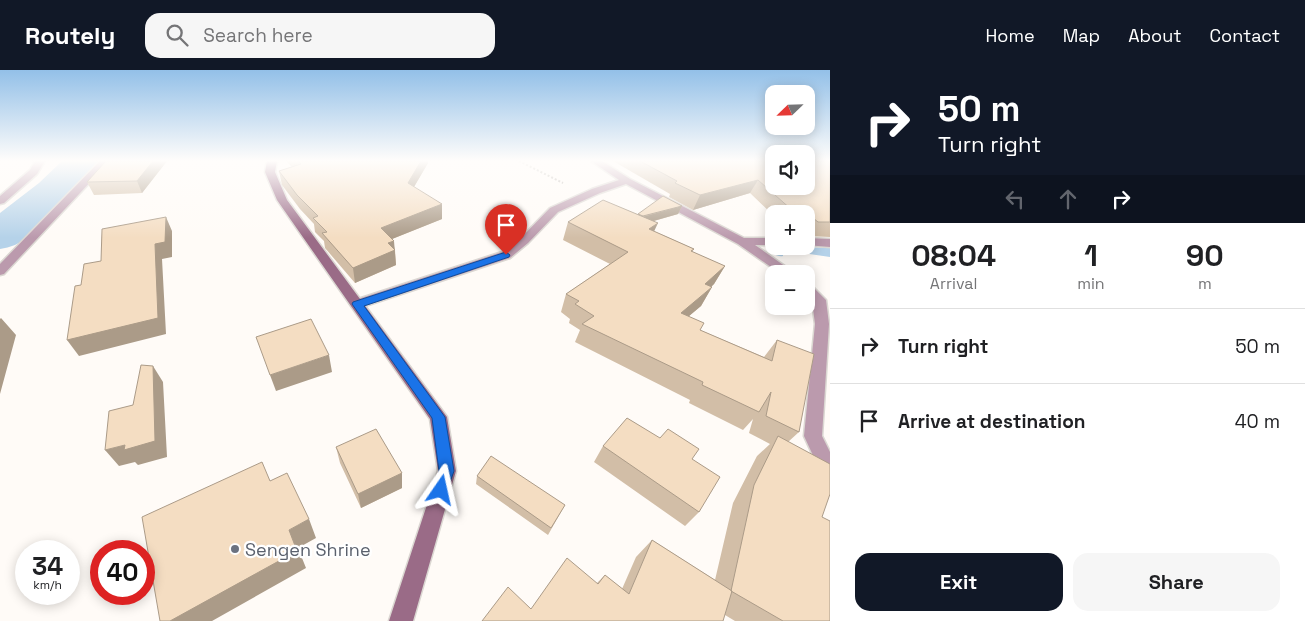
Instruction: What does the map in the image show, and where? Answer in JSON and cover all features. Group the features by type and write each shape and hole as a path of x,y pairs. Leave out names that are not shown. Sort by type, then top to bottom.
{"street":[{"path":"0,201 17,187"},
{"path":"0,271 80,187"},
{"path":"276,187 282,200 438,417 447,471 401,621"},
{"path":"357,304 506,255 524,241 554,210 586,195 610,187"},
{"path":"638,187 742,242 776,265"},
{"path":"742,242 765,241"},
{"path":"815,242 830,243"},
{"path":"815,297 818,300 826,325 813,436 830,471"}],"path":[{"path":"570,187 586,195"}],"water":[{"path":"815,247 830,248 830,257 815,255"}],"building":[{"path":"291,187 414,187 442,204 381,228 394,241 388,243 395,250 353,268 322,233 327,232 313,218 318,216"},
{"path":"683,187 732,187 700,195"},
{"path":"815,187 830,187 830,222 818,222 815,220 815,205 786,205 775,195 815,195"},
{"path":"663,196 682,206 643,216 638,214"},
{"path":"603,200 658,223 649,229 694,249 691,251 725,266 705,284 712,287 681,313 704,323 700,330 772,361 777,340 814,354 799,432 766,416 771,392 759,412 702,385 703,382 582,324 594,316 575,304 579,301 566,294 628,252 568,222"},
{"path":"166,217 165,242 155,244 158,318 67,340 75,286 81,285 84,264 101,261 102,229"},
{"path":"311,319 329,355 270,375 256,337"},
{"path":"141,365 153,366 155,441 124,450 125,445 105,450 109,411 133,405"},
{"path":"627,418 660,438 668,429 699,449 692,459 720,477 699,512 603,446"},
{"path":"376,429 402,473 358,494 336,447"},
{"path":"778,436 830,464 830,494 822,517 830,521 830,621 783,621 731,591 754,485"},
{"path":"491,456 565,505 551,528 477,476"},
{"path":"262,462 270,481 287,473 309,519 289,530 297,551 170,621 160,621 155,592 155,540 146,540 142,517"},
{"path":"652,540 732,591 723,621 482,621 508,587 531,609 567,558 598,584 605,575 629,594"}],"waterway":[{"path":"0,235 59,187"}],"place":[{"name":"Sengen Shrine","path":"235,549"}],"route":[{"path":"441,490 447,471 438,417 357,304 506,255"}]}
